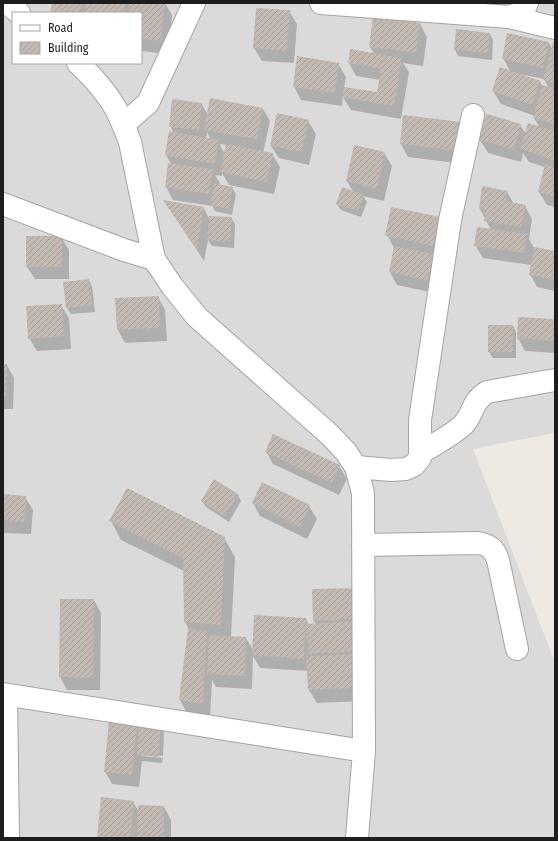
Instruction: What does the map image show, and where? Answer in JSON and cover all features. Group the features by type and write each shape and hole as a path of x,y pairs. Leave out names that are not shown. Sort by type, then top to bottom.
{"street":[{"path":"7,3 18,12"},
{"path":"123,126 148,103 194,3"},
{"path":"321,3 405,6 510,17 555,28"},
{"path":"510,17 523,12 528,3"},
{"path":"79,64 86,70 113,103 130,142 154,259 172,286 198,317 330,434 346,452 356,467 363,493 364,751 357,838"},
{"path":"356,467 391,470 406,469 414,465 420,458 420,420 450,220 474,116"},
{"path":"3,204 124,250 154,259"},
{"path":"420,453 464,424 480,397 487,392 555,380"},
{"path":"363,545 486,544 496,553 517,649"},
{"path":"8,838 5,694 364,751"}],"shaded area":[{"path":"3,3 555,3 555,433 473,449 555,663 555,838 3,838"}],"building":[{"path":"52,3 82,3 80,12 50,12"},
{"path":"86,3 125,3 124,12 85,12"},
{"path":"131,3 165,3 161,41 142,39 142,12 130,12"},
{"path":"256,8 290,10 287,51 253,48"},
{"path":"373,16 420,23 416,53 369,47"},
{"path":"456,29 490,33 488,53 454,50"},
{"path":"507,33 549,42 543,68 502,59"},
{"path":"553,42 555,43 555,83 543,80"},
{"path":"350,49 402,58 394,106 342,97 344,87 377,92 381,69 348,63"},
{"path":"297,56 339,63 335,93 293,87"},
{"path":"500,67 540,81 532,105 492,91"},
{"path":"542,85 555,88 555,124 533,118"},
{"path":"210,98 263,108 257,139 204,130"},
{"path":"172,99 202,103 199,130 169,127"},
{"path":"277,113 309,120 302,152 270,146"},
{"path":"486,114 521,124 514,150 479,140"},
{"path":"403,115 461,122 457,151 400,144"},
{"path":"528,123 555,131 555,161 520,149"},
{"path":"169,131 219,140 215,164 165,155"},
{"path":"226,144 273,153 267,182 220,172"},
{"path":"354,145 385,152 377,189 346,181"},
{"path":"168,163 213,169 209,194 165,187"},
{"path":"545,164 555,166 555,197 538,192"},
{"path":"214,183 233,187 229,209 210,205"},
{"path":"482,186 508,191 506,201 526,205 521,227 484,221 486,210 479,209"},
{"path":"342,187 364,195 358,211 336,204"},
{"path":"163,200 204,207 197,250"},
{"path":"391,207 440,217 434,246 385,236"},
{"path":"209,216 232,217 230,242 207,240"},
{"path":"477,227 527,234 524,253 474,246"},
{"path":"26,236 62,236 62,267 26,267"},
{"path":"394,246 443,256 437,283 389,272"},
{"path":"534,247 555,251 555,280 529,275"},
{"path":"89,279 92,305 66,308 63,282"},
{"path":"159,296 160,328 117,330 115,298"},
{"path":"62,304 64,336 28,339 26,306"},
{"path":"518,317 555,319 554,341 517,338"},
{"path":"488,325 513,325 513,352 488,352"},
{"path":"3,364 7,364 6,397 3,397"},
{"path":"273,434 340,465 332,483 265,452"},
{"path":"214,479 238,494 225,516 201,501"},
{"path":"262,482 310,505 300,527 252,503"},
{"path":"127,488 225,537 221,625 184,622 183,558 109,521"},
{"path":"3,494 26,496 24,522 3,520"},
{"path":"362,588 363,619 313,621 312,589"},
{"path":"60,599 94,599 93,678 59,677"},
{"path":"254,615 306,618 304,659 252,655"},
{"path":"356,621 358,651 308,654 306,624"},
{"path":"188,628 207,631 203,704 179,700"},
{"path":"209,635 246,637 245,676 207,674"},
{"path":"355,654 357,688 308,690 306,656"},
{"path":"109,720 137,723 132,775 104,772"},
{"path":"139,723 161,724 159,757 137,755"},
{"path":"101,797 134,801 130,838 97,838"},
{"path":"138,805 164,806 164,838 137,838"}]}
